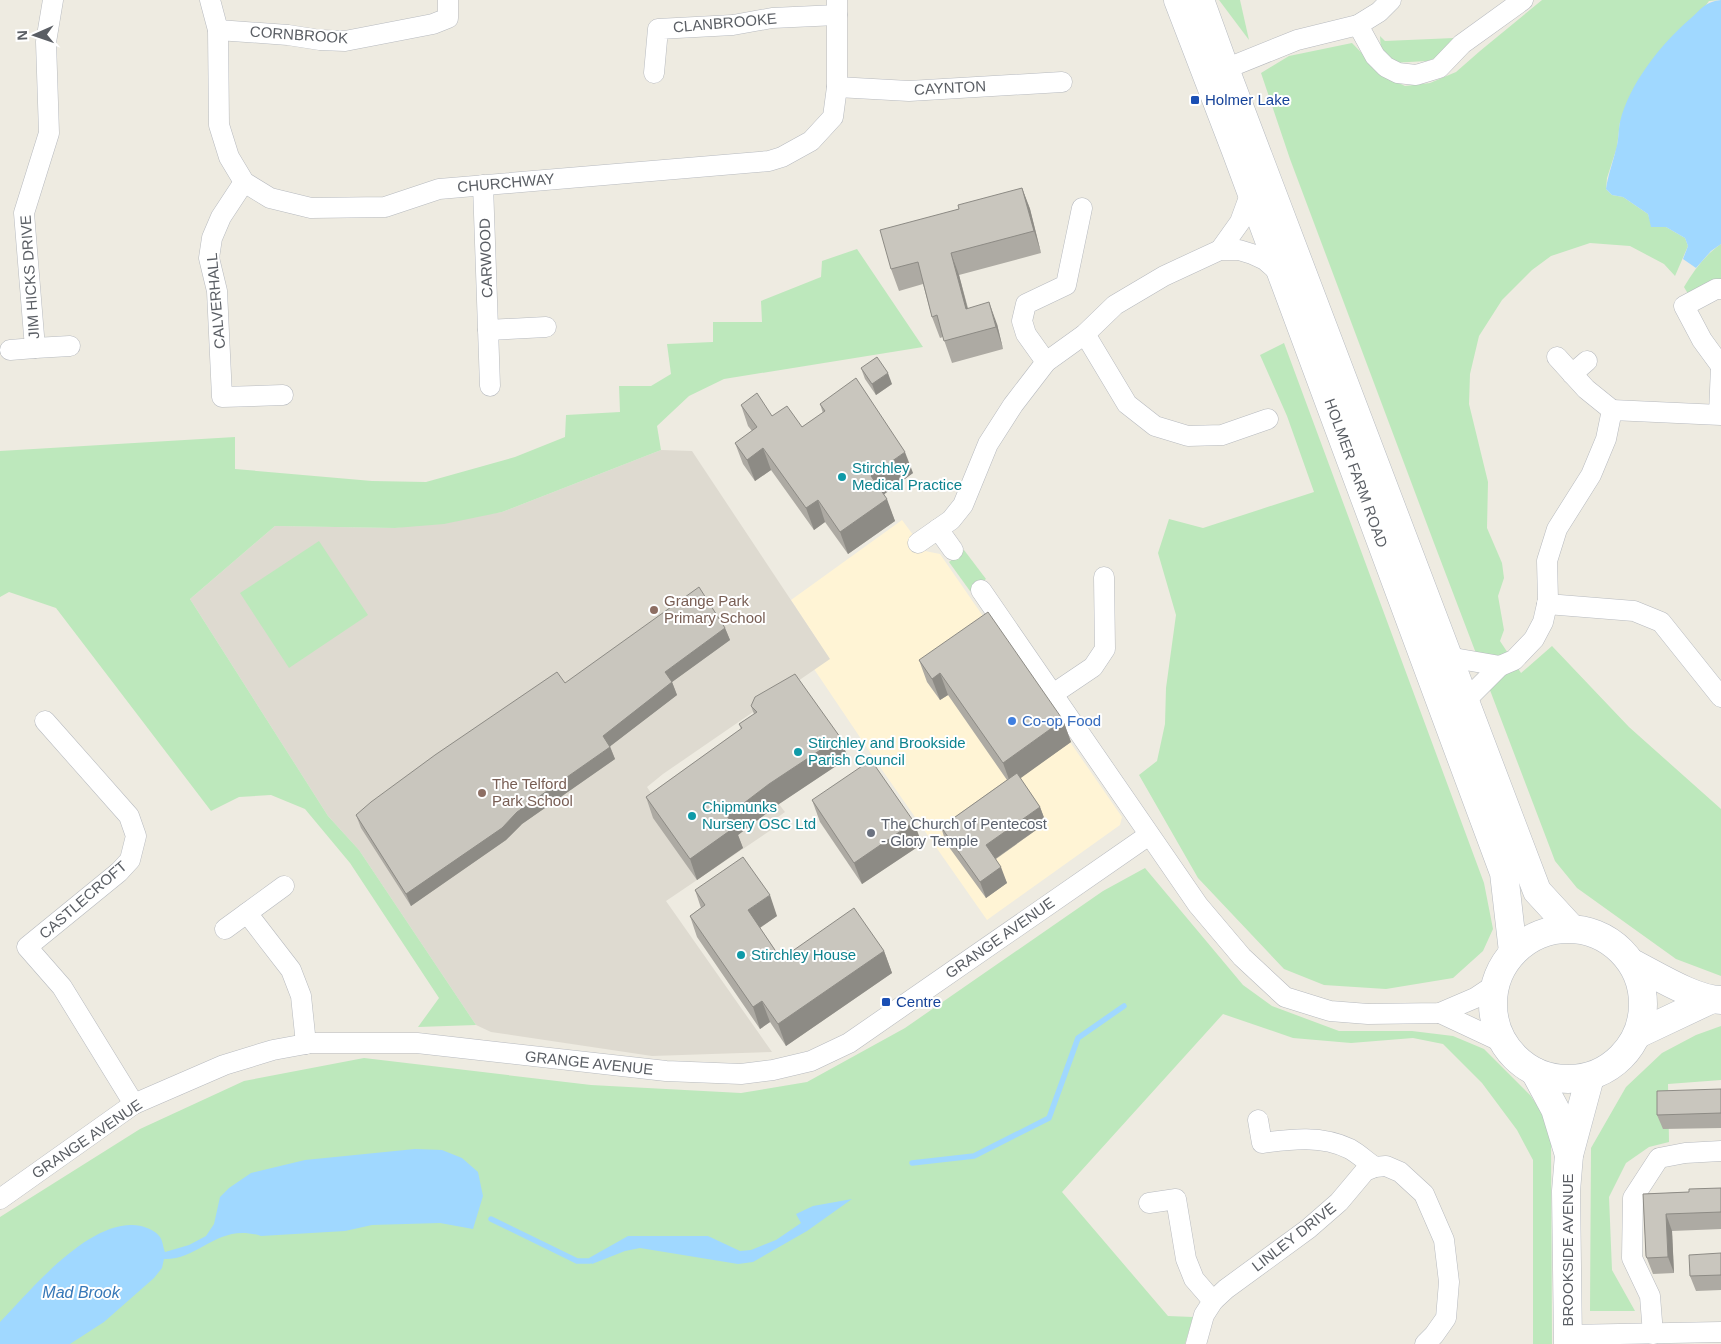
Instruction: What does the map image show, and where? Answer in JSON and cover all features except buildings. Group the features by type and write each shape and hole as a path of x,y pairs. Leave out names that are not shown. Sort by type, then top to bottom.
{"street":[{"name":"JIM HICKS DRIVE","path":"36,348 24,213 49,133 46,42 54,0"},
{"name":"CHURCHWAY","path":"210,0 218,30 219,125 229,156 244,182 270,198 311,208 385,207 439,189 769,161 782,158 811,141 833,117 837,87 837,8"},
{"name":"CORNBROOK","path":"218,30 345,41 434,24 448,18 448,0"},
{"name":"HOLMER FARM ROAD","path":"1178,0 1504,873 1513,952"},
{"name":"HOLMER FARM ROAD","path":"1200,0 1537,891 1570,928"},
{"path":"1225,69 1297,40 1358,25 1379,12 1391,0"},
{"path":"1358,25 1375,56 1386,67 1398,73 1416,76 1439,68 1462,44 1523,0"},
{"name":"CLANBROOKE","path":"654,73 658,29 734,25 837,8"},
{"name":"CAYNTON","path":"837,87 909,91 1062,82"},
{"name":"CALVERHALL","path":"244,182 221,217 212,238 209,258 217,291 222,397 283,395"},
{"name":"CARWOOD","path":"483,185 490,386"},
{"path":"1220,250 1240,222 1251,192"},
{"path":"1046,362 1026,334 1022,321 1026,304 1066,285 1082,208"},
{"path":"918,543 951,520 963,505 988,444 1046,362 1085,334 1114,305 1164,276 1220,250 1239,250 1252,254 1265,260 1282,275"},
{"path":"1557,357 1586,389 1612,410 1720,414 1721,366 1702,340 1684,306 1716,289 1721,289"},
{"path":"488,330 546,327"},
{"path":"1085,334 1127,404 1155,426 1188,436 1222,435 1268,419"},
{"name":"JIM HICKS DRIVE","path":"10,350 70,346"},
{"path":"1572,374 1587,361"},
{"path":"1465,700 1500,666 1514,660 1534,639 1543,622 1547,604 1547,561 1557,529 1591,474 1606,439 1612,410"},
{"path":"938,529 954,550"},
{"path":"1053,694 1093,667 1106,649 1104,577"},
{"path":"981,590 989,619 1053,694 1198,905 1242,957 1285,997 1330,1011 1368,1014 1440,1013 1475,998 1496,984"},
{"path":"1547,604 1634,611 1661,622 1721,696"},
{"path":"1448,657 1500,666"},
{"name":"CASTLECROFT","path":"45,721 129,816 136,836 130,860 119,872 27,947 62,987 134,1104"},
{"name":"GRANGE AVENUE","path":"0,1199 134,1104 224,1065 273,1050 306,1044 417,1043 666,1071 732,1074 773,1070 811,1061 849,1043 1149,835"},
{"path":"225,929 284,886"},
{"path":"247,913 291,970 301,996 306,1044"},
{"path":"1570,928 1594,932 1616,944 1632,963 1642,985 1644,1010 1638,1034 1630,1048 1618,1061 1590,1077 1557,1079 1535,1072 1514,1056 1504,1043 1496,1024 1493,1004 1496,984 1502,967 1513,952 1530,938 1549,930 1570,928"},
{"path":"1632,963 1677,986 1716,1000"},
{"path":"1638,1034 1716,1000"},
{"path":"1440,1013 1504,1043"},
{"name":"BROOKSIDE AVENUE","path":"1535,1072 1554,1109 1569,1155"},
{"name":"BROOKSIDE AVENUE","path":"1568,1339 1566,1191 1569,1155 1590,1077"},
{"path":"1258,1120 1262,1143 1295,1139 1328,1141 1350,1149 1375,1167 1386,1166 1400,1172 1424,1194 1444,1240 1449,1282 1446,1318 1434,1341"},
{"path":"1653,1334 1650,1296 1632,1258 1632,1198 1659,1158 1685,1153 1721,1151"},
{"name":"LINLEY DRIVE","path":"1196,1344 1204,1315 1214,1300 1226,1289 1308,1229 1339,1202 1366,1171 1375,1167"},
{"path":"1149,1203 1176,1199 1186,1259 1194,1279 1214,1300"},
{"path":"1568,1339 1721,1332"}],"shaded area":[{"name":"The Telford Park School","path":"661,450 692,451 830,659 647,787 655,799 733,744 785,812 774,820 774,828 666,901 772,1052 652,1056 491,1032 476,1025 359,850 328,816 190,599 275,526 395,528 502,512"},
{"path":"902,520 925,551 940,554 1122,817 1120,825 987,920 814,669 829,658 791,600"}],"green space":[{"path":"1219,0 1240,0 1249,40"},
{"path":"1542,0 1718,0 1709,1 1620,122 1617,147 1607,178 1606,189 1612,195 1623,197 1648,214 1652,227 1666,227 1685,238 1688,246 1675,276 1664,264 1630,246 1590,243 1551,256 1532,270 1502,300 1479,336 1470,374 1469,404 1488,482 1487,528 1502,563 1504,578 1498,596 1504,630 1500,641 1521,673 1552,646 1629,727 1721,809 1721,976 1676,959 1577,888 1555,861 1290,159 1261,73 1289,56 1352,43 1383,75 1405,86 1430,83 1456,72"},
{"path":"1380,36 1385,41 1454,38 1441,56 1427,61 1391,63 1381,51"},
{"path":"1721,244 1721,287 1694,304 1684,287 1700,263"},
{"path":"857,249 923,347 724,379 689,396 657,426 661,450 502,512 444,524 395,528 275,526 190,599 328,816 359,850 476,1025 418,1027 439,998 350,863 305,809 271,795 239,797 211,811 56,608 9,592 0,597 0,451 235,437 235,469 372,481 426,482 515,457 565,437 566,415 620,412 619,386 651,386 671,374 667,344 713,342 713,322 762,322 761,301 821,277 822,261"},
{"path":"1284,343 1484,883 1493,929 1483,951 1453,978 1386,989 1324,985 1284,969 1198,878 1139,775 1157,761 1165,724 1166,688 1176,615 1158,553 1169,519 1203,528 1314,492 1287,416 1260,355"},
{"path":"319,541 368,615 289,668 240,593"},
{"path":"964,550 986,579 970,591 949,562"},
{"path":"1145,868 1243,985 1272,1006 1339,1031 1412,1031 1453,1036 1484,1049 1530,1095 1548,1121 1551,1140 1552,1344 1533,1344 1533,1160 1517,1130 1482,1083 1443,1044 1413,1038 1351,1043 1293,1038 1223,1014 1062,1192 1168,1316 1193,1317 1185,1344 0,1344 0,1217 140,1129 244,1081 364,1058 591,1085 741,1093 807,1082 905,1028 1103,891"},
{"path":"1721,1026 1721,1080 1668,1084 1669,1142 1649,1147 1626,1163 1609,1197 1612,1270 1635,1311 1590,1311 1591,1148 1626,1087 1662,1053 1696,1035"}],"water":[{"path":"1721,0 1721,244 1711,251 1696,268 1683,259 1688,246 1685,238 1666,227 1651,227 1648,214 1623,197 1612,195 1606,189 1624,108 1638,79 1657,53 1679,29 1704,6"},
{"name":"Mad Brook","path":"415,1149 442,1150 462,1158 478,1172 483,1196 473,1229 440,1223 372,1225 345,1231 261,1236 246,1233 233,1234 221,1237 177,1258 164,1259 162,1268 154,1278 104,1322 70,1344 0,1344 0,1322 63,1258 102,1232 122,1226 141,1226 152,1230 158,1235 162,1240 165,1252 189,1245 206,1236 214,1224 220,1197 229,1188 251,1173 305,1160"},
{"path":"852,1199 807,1231 753,1262 738,1264 640,1248 625,1251 592,1264 589,1258 628,1236 708,1236 740,1251 751,1250 776,1240 801,1223 796,1214 813,1206"}],"waterway":[{"path":"912,1163 974,1156 1049,1118 1078,1038 1124,1006"},
{"path":"491,1219 577,1261 590,1261"}],"place":[{"name":"Holmer Lake","path":"1195,100"},
{"name":"Stirchley Medical Practice","path":"842,477"},
{"name":"Grange Park Primary School","path":"654,610"},
{"name":"Co-op Food","path":"1012,721"},
{"name":"Stirchley and Brookside Parish Council","path":"798,752"},
{"name":"The Telford Park School","path":"482,793"},
{"name":"Chipmunks Nursery OSC Ltd","path":"692,816"},
{"name":"The Church of Pentecost - Glory Temple","path":"871,833"},
{"name":"Stirchley House","path":"741,955"},
{"name":"Centre","path":"886,1002"}]}
